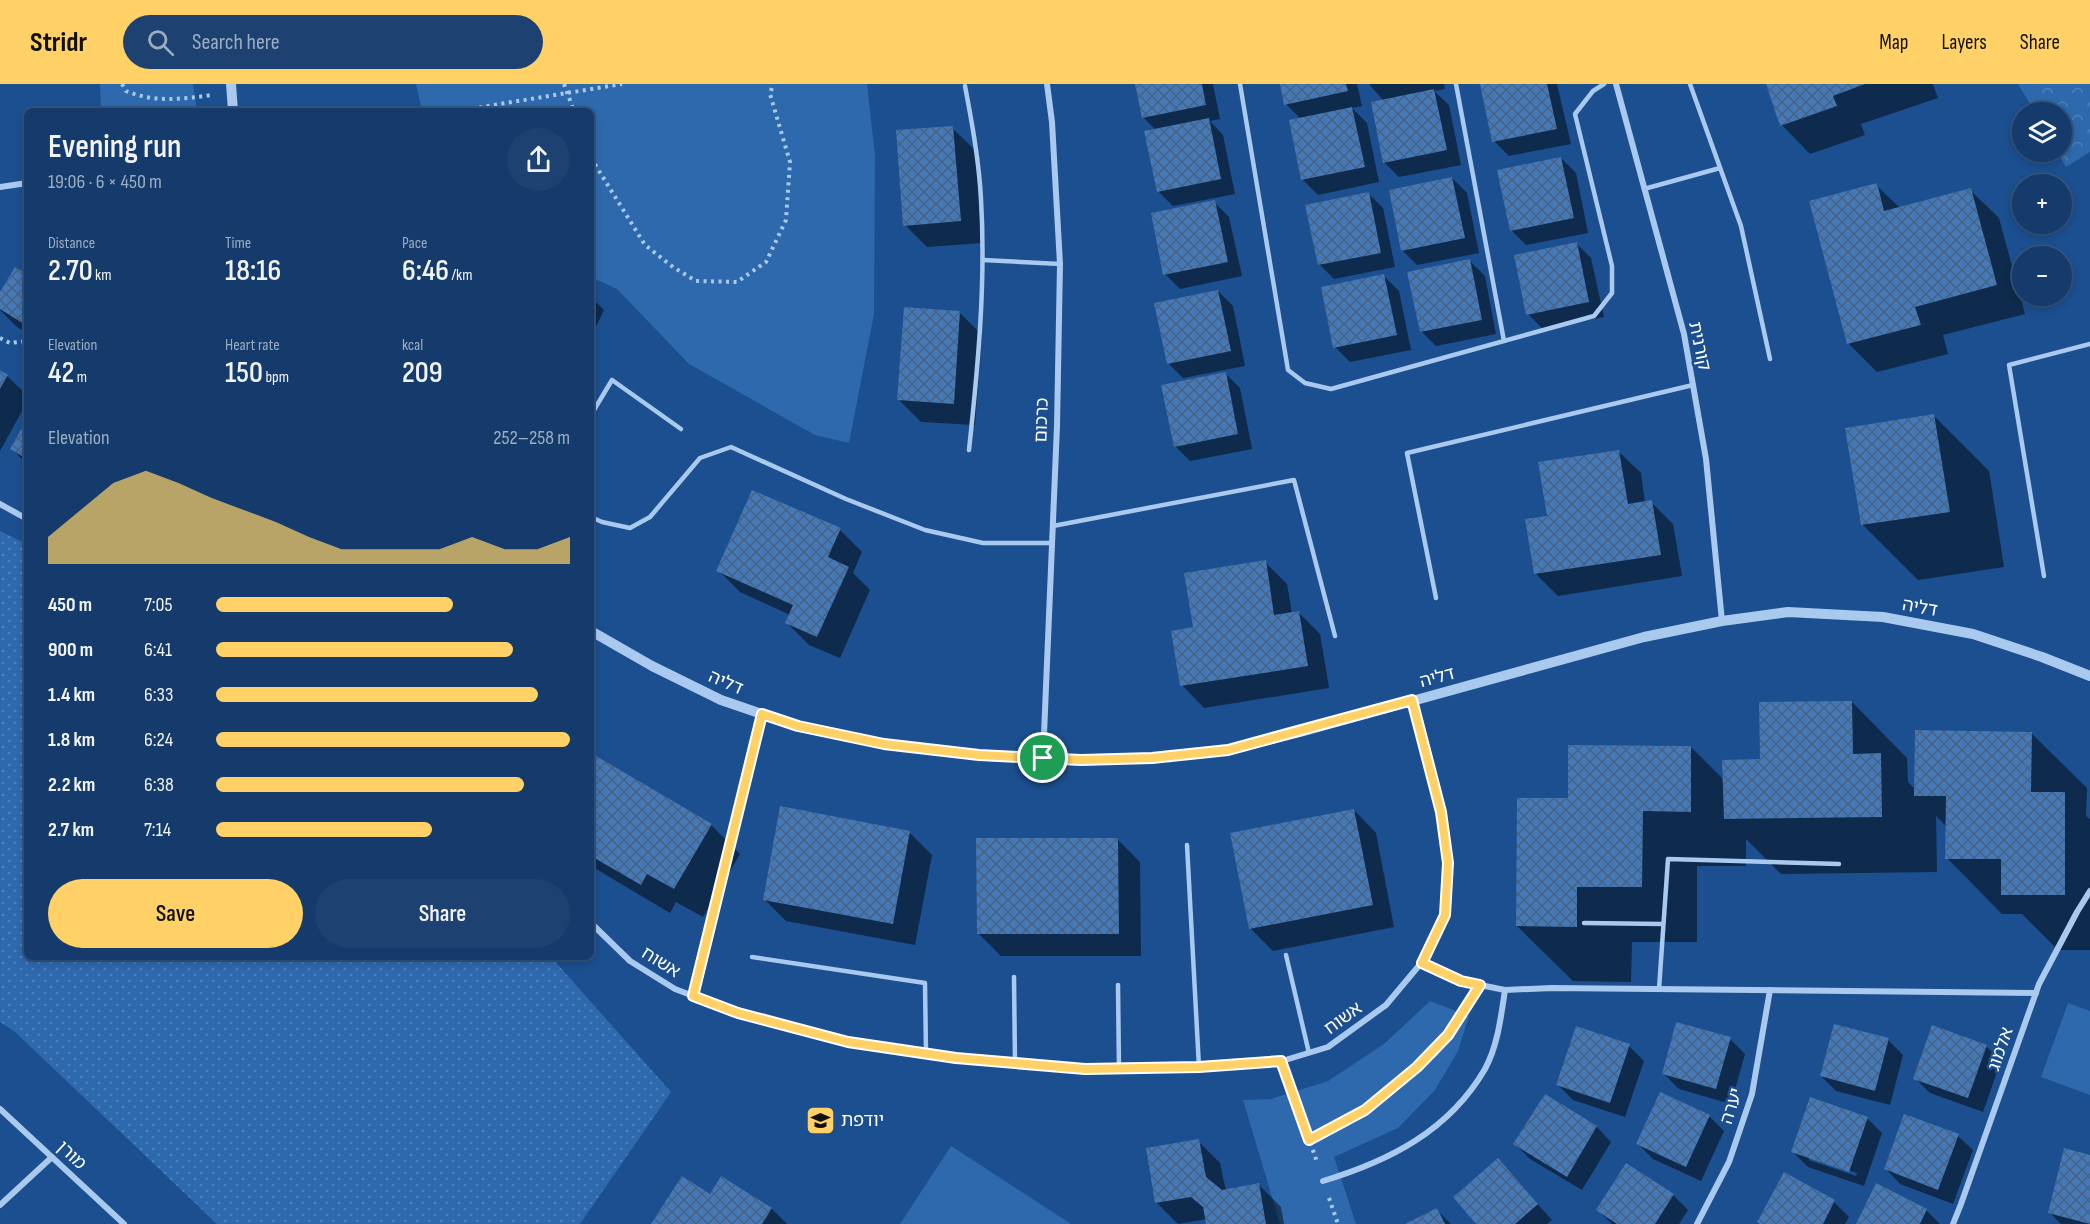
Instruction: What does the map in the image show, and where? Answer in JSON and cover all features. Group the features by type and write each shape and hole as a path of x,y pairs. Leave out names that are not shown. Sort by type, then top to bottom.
{"street":[{"name":"כרכום","path":"1043,758 1053,526 1060,264 1052,122 1047,84"},
{"name":"קורנית","path":"1616,84 1684,334 1706,459 1722,621"},
{"path":"231,89 233,108"},
{"path":"0,187 24,183"},
{"path":"0,504 24,517"},
{"name":"דליה","path":"594,633 652,666 711,695 798,726 884,744 979,755 1081,760 1152,758 1228,750 1644,637 1722,621 1788,612 1883,617 1973,634 2090,676"},
{"name":"אשוח","path":"594,926 630,961 675,989 738,1013 848,1042 926,1053 1085,1069 1199,1067 1281,1061 1328,1047 1386,1005 1422,963 1445,915 1448,863 1441,812 1412,700"},
{"name":"אלמוג","path":"1953,1224 2036,993 2090,891"},
{"path":"1422,963 1461,981 1505,990 1659,989 2036,993"},
{"path":"1323,1181 1353,1172 1412,1145 1453,1113 1485,1068 1500,1028 1505,990"},
{"name":"יערה","path":"1697,1224 1729,1162 1752,1094 1770,990"},
{"name":"מורן","path":"0,1109 124,1224"},
{"path":"0,1205 51,1157"}],"lane":[{"path":"1240,84 1288,370 1305,383 1331,389 1594,316 1612,293 1612,266 1575,114 1593,91 1604,84"},
{"path":"1456,84 1504,341"},
{"path":"1690,84 1741,226 1770,359"},
{"path":"965,86 975,142 981,198 983,260 982,319 969,450"},
{"path":"1644,189 1720,168"},
{"path":"983,260 1060,264"},
{"path":"2044,576 2009,365 2090,344"},
{"path":"594,410 612,380 681,429"},
{"path":"1436,598 1407,453 1693,385"},
{"path":"594,518 630,528 650,517 700,458 731,447 846,499 925,530 983,543 1052,543"},
{"path":"1053,526 1294,480 1335,636"},
{"path":"1188,845 1199,1067"},
{"path":"1659,989 1668,859 1839,864"},
{"path":"1584,923 1663,924"},
{"path":"1286,955 1309,1053"},
{"path":"752,957 925,983 926,1053"},
{"path":"1014,977 1015,1063"},
{"path":"1118,985 1119,1069"}],"path":[{"path":"122,84 126,91 153,99 177,100 231,89"},
{"path":"564,84 573,108"},
{"path":"475,108 622,84"},
{"path":"594,163 645,245 673,267 696,281 736,282 766,262 786,220 790,162 770,94 772,84"},
{"path":"0,338 10,343 24,341"},
{"path":"693,996 762,714"},
{"path":"1309,1140 1365,1110 1417,1067 1448,1035 1480,985"},
{"path":"1281,1061 1338,1224"}],"green space":[{"path":"100,84 193,84 197,108 101,108"},
{"path":"416,84 867,84 875,155 874,314 849,443 815,435 689,364 617,289 594,278 594,108 421,108"},
{"path":"2018,84 2090,84 2090,152 2066,167 2063,162 2072,162 2072,102 2029,102"},
{"path":"0,531 24,543 24,960 554,960 671,1092 580,1224 217,1224 14,1031 0,1022"},
{"path":"1430,1001 1469,1016 1458,1051 1435,1090 1398,1128 1334,1157 1356,1224 1280,1224 1243,1100 1271,1099 1328,1081 1384,1044"},
{"path":"2068,1003 2090,1011 2090,1095 2041,1077"},
{"path":"951,1146 1071,1224 900,1224"}],"building":[{"path":"1135,84 1202,84 1206,105 1142,118"},
{"path":"1280,84 1346,84 1348,91 1284,105"},
{"path":"1480,84 1547,84 1557,129 1492,142"},
{"path":"1766,84 1865,84 1833,96 1837,106 1780,126"},
{"path":"1434,89 1447,150 1383,163 1371,102"},
{"path":"1352,107 1365,167 1301,180 1289,120"},
{"path":"1209,118 1221,179 1157,192 1144,131"},
{"path":"953,126 961,221 903,226 896,130"},
{"path":"1561,157 1574,218 1510,231 1497,170"},
{"path":"1452,177 1465,238 1401,251 1389,190"},
{"path":"1877,183 1884,211 1971,188 1997,285 1915,307 1921,325 1847,344 1809,201"},
{"path":"1369,192 1381,253 1318,265 1305,205"},
{"path":"1215,200 1228,262 1163,275 1151,213"},
{"path":"1577,242 1589,302 1526,315 1514,255"},
{"path":"1470,259 1482,320 1420,332 1407,272"},
{"path":"15,267 24,272 24,324 0,309 0,292"},
{"path":"1384,274 1397,335 1333,348 1321,287"},
{"path":"1218,290 1231,351 1167,364 1154,303"},
{"path":"904,307 960,311 954,404 897,400"},
{"path":"0,370 8,375 0,389"},
{"path":"1226,372 1238,434 1174,447 1161,385"},
{"path":"1934,414 1950,512 1861,525 1845,428"},
{"path":"24,424 24,457 10,449"},
{"path":"1619,450 1628,504 1652,500 1661,555 1534,574 1525,519 1547,516 1538,462"},
{"path":"752,490 841,528 828,557 849,567 817,637 785,623 793,605 716,571"},
{"path":"1266,560 1274,615 1299,611 1308,666 1180,686 1171,631 1193,627 1184,573"},
{"path":"1852,701 1853,754 1881,753 1882,817 1724,819 1722,760 1760,759 1759,702"},
{"path":"1915,730 2032,732 2031,792 2065,792 2065,895 2001,895 2001,859 1945,859 1946,796 1914,796"},
{"path":"1568,745 1691,746 1691,812 1643,811 1642,887 1577,887 1577,927 1516,926 1517,798 1568,798"},
{"path":"594,755 712,824 674,889 647,874 641,885 594,858"},
{"path":"780,806 910,831 893,924 763,900"},
{"path":"1354,809 1373,905 1249,929 1230,833"},
{"path":"976,838 1118,838 1119,934 977,934"},
{"path":"1676,1022 1731,1037 1716,1089 1662,1074"},
{"path":"1834,1024 1889,1038 1875,1091 1820,1076"},
{"path":"1932,1025 1987,1045 1968,1098 1913,1079"},
{"path":"1576,1026 1630,1044 1610,1103 1556,1085"},
{"path":"1660,1092 1710,1115 1686,1167 1636,1144"},
{"path":"1545,1094 1597,1126 1567,1177 1513,1144"},
{"path":"1810,1097 1868,1117 1849,1172 1791,1152"},
{"path":"1904,1114 1959,1134 1938,1190 1884,1169"},
{"path":"1199,1139 1206,1177 1222,1190 1259,1183 1266,1224 1206,1224 1203,1207 1191,1197 1155,1203 1146,1148"},
{"path":"2064,1148 2090,1155 2090,1224 2048,1213"},
{"path":"1498,1158 1538,1204 1515,1224 1476,1224 1453,1197"},
{"path":"1626,1163 1674,1194 1655,1224 1617,1224 1596,1210"},
{"path":"1784,1172 1835,1200 1823,1224 1760,1224 1757,1222"},
{"path":"682,1176 710,1194 721,1176 772,1208 762,1224 651,1224"},
{"path":"1876,1183 1927,1209 1920,1224 1856,1224"},
{"path":"1437,1208 1445,1224 1405,1224"}],"place":[{"name":"יודפת","path":"820,1120"}],"route":[{"path":"1412,700 1441,812 1448,863 1445,915 1422,963 1461,981 1480,985 1448,1035 1417,1067 1365,1110 1309,1140 1281,1061 1199,1067 1085,1069 956,1058 848,1042 738,1013 693,996 762,714 798,726 884,744 979,755 1043,758 1081,760 1152,758 1228,750 1412,700"}]}
